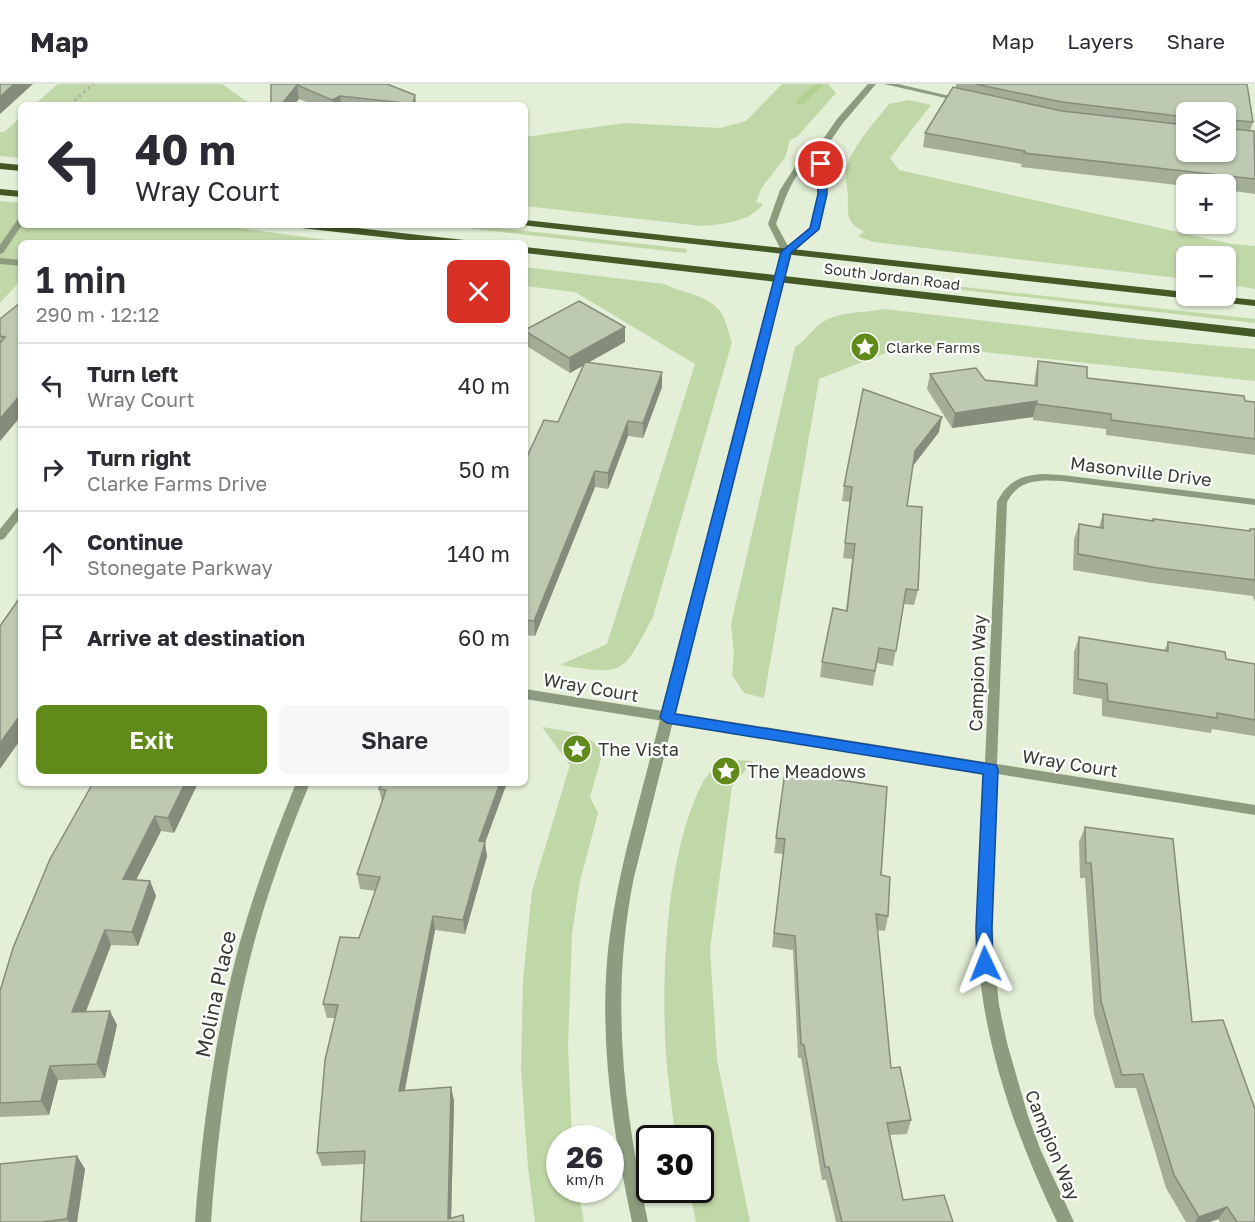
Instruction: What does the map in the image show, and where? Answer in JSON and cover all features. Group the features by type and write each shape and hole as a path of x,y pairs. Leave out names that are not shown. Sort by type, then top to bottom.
{"main road":[{"path":"0,166 18,168"},
{"path":"0,192 18,194"},
{"name":"South Jordan Road","path":"528,223 1255,303"},
{"path":"328,228 437,240"},
{"name":"South Jordan Road","path":"528,250 1255,333"}],"street":[{"path":"786,252 772,224 784,190 803,161 820,150 840,121 872,84"},
{"path":"888,84 968,101"},
{"path":"640,1222 621,1121 615,1062 614,968 619,919 627,877 786,252 814,229 822,194 820,150"},
{"path":"0,251 18,225"},
{"path":"0,261 18,263"},
{"name":"Masonville Drive","path":"1022,480 1062,478 1255,502"},
{"name":"Campion Way","path":"1022,480 1012,486 1002,502 984,928 985,964 995,1031 1018,1112 1050,1192 1066,1222"},
{"path":"0,536 18,514"},
{"name":"Wray Court","path":"528,695 991,770 1255,810"},
{"name":"Molina Place","path":"203,1222 213,1113 235,993 260,896 302,786"}],"path":[{"path":"73,102 93,84"}],"green space":[{"path":"58,84 222,84 248,102 37,102"},
{"path":"782,84 828,84 836,93 797,137 790,140 785,158 762,187 756,202 763,204 758,210 744,218 702,226 528,206 528,137 625,123 720,128 746,121"},
{"path":"909,100 931,105 890,158 899,170 1176,232 1176,234 1255,246 1255,289 1236,286 1236,246 1176,246 1176,278 873,242 858,236 864,232 849,218 846,170 852,154 889,104"},
{"path":"18,120 18,158 0,156 0,132 4,132"},
{"path":"0,201 18,203 18,228 239,228 326,240 18,240 18,283 0,303"},
{"path":"465,228 499,228 687,249 686,253"},
{"path":"528,267 664,284 694,294 708,301 720,311 732,342 653,617 627,660 610,670 560,665 607,644 695,364 575,292 528,286"},
{"path":"892,279 1255,319 1255,323 891,282"},
{"path":"885,309 1138,339 1255,349 1255,381 909,344 819,379 764,698 744,693 732,675 734,654 731,624 795,347 827,320 843,315"},
{"path":"542,727 578,733 599,747 601,759 590,797 598,813 580,881 572,934 568,1046 571,1125 546,1125 546,1203 580,1203 584,1222 535,1222 528,1168 521,1069 523,979 532,891 570,765"},
{"path":"753,761 732,786 710,949 717,1060 750,1222 696,1222 692,1203 714,1203 714,1125 674,1125 665,1036 666,941 681,841 691,810 708,774 727,762"}],"building":[{"path":"0,84 14,84 0,97"},
{"path":"271,84 387,84 415,95 413,102 340,96 332,100 297,85 283,102 271,102"},
{"path":"975,84 1247,84 1253,122 1236,120 1236,102 1176,102 1176,116 1062,102"},
{"path":"953,87 1062,111 1176,124 1176,162 1236,162 1236,130 1254,131 1255,179 1236,177 1236,174 1211,174 1024,153 1025,151 925,133"},
{"path":"579,301 625,327 569,358 528,333 528,328"},
{"path":"18,305 18,398 0,419 0,343 5,337 0,336 0,319"},
{"path":"1038,361 1087,367 1087,378 1244,396 1245,401 1255,402 1255,439 1111,420 1111,414 1037,404 1037,401 955,413 930,374 976,368 985,380 1037,386"},
{"path":"585,362 662,372 643,423 628,421 608,473 595,471 534,621 528,620 528,455 544,420 558,422"},
{"path":"863,389 942,417 915,451 907,506 922,507 918,590 906,589 896,651 879,648 875,671 822,662 833,608 847,611 855,544 845,543 852,487 844,486"},
{"path":"1103,514 1250,531 1250,529 1255,529 1255,580 1158,568 1078,554 1079,524 1103,528"},
{"path":"18,600 18,718 0,743 0,626"},
{"path":"1079,637 1168,651 1168,642 1225,652 1226,659 1255,664 1255,720 1217,713 1217,718 1108,701 1107,684 1078,679"},
{"path":"785,772 887,787 881,875 890,877 888,916 876,914 891,1068 900,1067 911,1120 887,1123 903,1200 944,1195 953,1222 842,1222 829,1167 825,1167 804,1045 801,1044 795,936 774,933 785,839 776,838"},
{"path":"91,786 184,786 168,818 155,816 123,879 150,881 132,932 105,930 72,1012 110,1011 97,1064 50,1066 41,1101 0,1103 0,991 13,948 50,859"},
{"path":"380,786 499,786 479,841 485,842 463,920 433,916 399,1091 451,1087 448,1219 463,1215 464,1222 361,1222 365,1151 317,1153 325,1060 338,1005 323,1004 340,937 359,938 380,877 357,874 386,790 379,789"},
{"path":"1085,827 1173,839 1192,1022 1223,1020 1255,1109 1255,1222 1237,1222 1227,1207 1199,1217 1174,1175 1143,1074 1122,1075 1101,1001 1091,863 1086,863"},
{"path":"77,1156 67,1219 41,1222 0,1222 0,1164"}],"waterway":[{"path":"800,102 820,84"}],"place":[{"name":"Clarke Farms","path":"865,347"},
{"name":"The Vista","path":"577,749"},
{"name":"The Meadows","path":"726,771"}],"route":[{"path":"821,164 822,194 814,229 786,252 667,718 716,724 991,770 984,928 985,964"}]}
